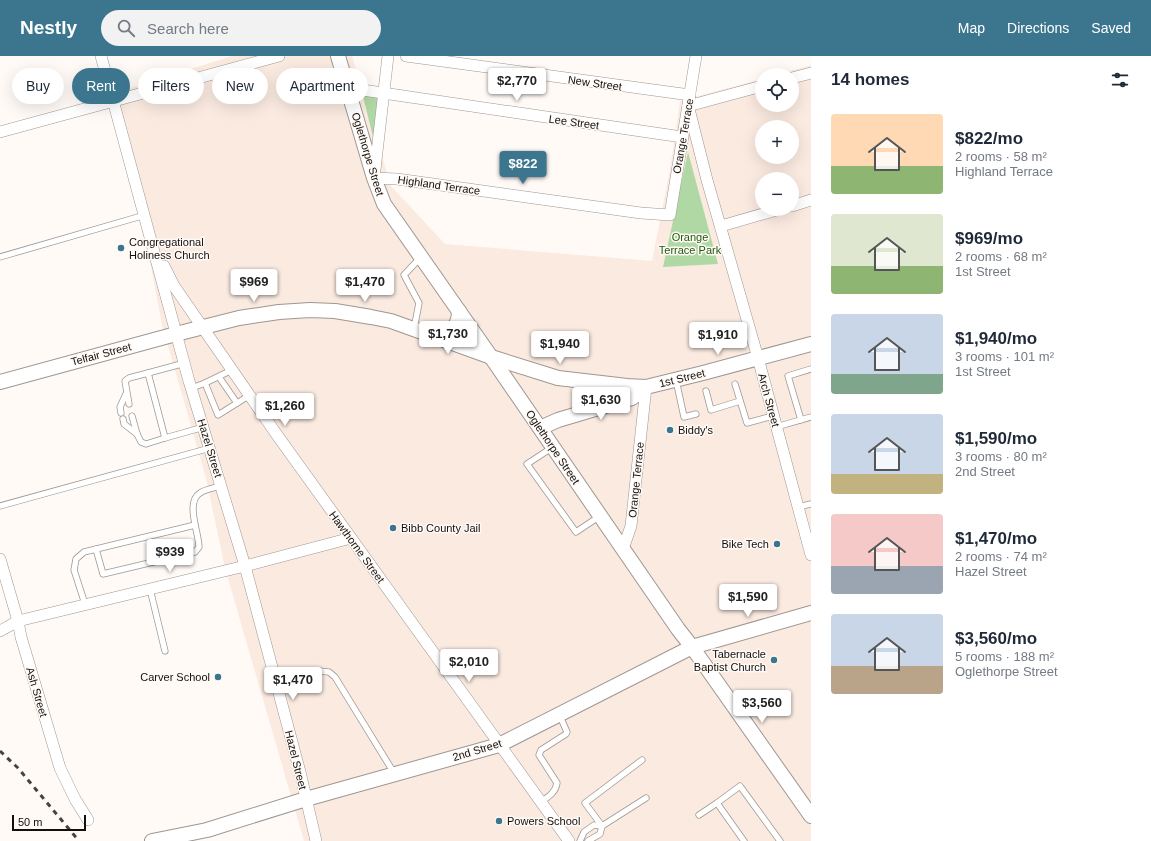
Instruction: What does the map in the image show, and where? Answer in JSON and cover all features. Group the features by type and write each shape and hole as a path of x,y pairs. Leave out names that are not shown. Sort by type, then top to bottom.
{"street":[{"name":"Hazel Street","path":"101,56 104,68"},
{"path":"130,98 279,56"},
{"name":"Oglethorpe Street","path":"338,56 342,68"},
{"path":"374,178 388,56"},
{"name":"New Street","path":"406,56 689,101 755,87"},
{"name":"Orange Terrace","path":"670,215 696,56"},
{"path":"799,76 811,73"},
{"name":"Lee Street","path":"368,91 682,137"},
{"name":"Arch Street","path":"689,101 707,180 758,358 811,555"},
{"path":"0,132 106,104"},
{"name":"Hazel Street","path":"115,104 154,246 176,334 245,566 300,772 316,841"},
{"name":"Oglethorpe Street","path":"353,104 374,178 384,204 678,628 811,816"},
{"name":"Highland Terrace","path":"374,178 397,179 641,213 670,215"},
{"path":"799,204 811,200"},
{"path":"721,226 756,216"},
{"name":"Hawthorne Street","path":"154,246 174,286 232,370 569,841"},
{"name":"1st Street","path":"203,328 239,318 279,312 310,310 334,311 371,317 414,329 491,357 558,378 612,385 646,387 811,344"},
{"path":"437,337 448,332 455,326 459,319 459,311"},
{"name":"Telfair Street","path":"0,382 203,328"},
{"path":"540,428 558,420 632,398 646,387"},
{"name":"Orange Terrace","path":"623,549 631,526 646,387"},
{"path":"0,631 18,621 245,566 351,538"},
{"name":"Ash Street","path":"0,559 18,621 21,637 60,768 75,799 88,820"},
{"name":"2nd Street","path":"152,841 207,830 306,799 499,745 692,647 811,614"}],"lane":[{"path":"0,257 145,215"},
{"path":"414,329 419,303 404,275 421,257"},
{"path":"129,404 126,394 125,381 129,378 185,363"},
{"path":"801,420 788,376 811,369"},
{"path":"192,388 232,370"},
{"path":"148,373 165,438"},
{"path":"219,376 237,403"},
{"path":"676,380 684,417 696,414"},
{"path":"205,383 218,415 250,395"},
{"path":"735,384 747,423 773,416"},
{"path":"706,391 709,410 740,401"},
{"path":"126,394 120,407 124,424 136,434 141,442 146,444 204,427"},
{"path":"132,416 136,434"},
{"path":"776,427 811,417"},
{"path":"553,447 527,464 576,532 600,516"},
{"path":"0,506 210,448"},
{"path":"96,549 103,574 195,552 199,548 199,540 195,525 193,502 198,494 221,486"},
{"path":"798,507 811,504"},
{"path":"84,604 74,570 76,559 84,552 195,525"},
{"path":"150,589 165,651"},
{"path":"277,688 319,671 329,672 336,677 394,774"},
{"path":"541,802 552,794 557,787 557,783 539,755 541,750 567,732 559,714"},
{"path":"602,826 585,803 642,760"},
{"path":"699,815 740,786 780,841"},
{"path":"580,841 584,832 594,825 602,826 646,798"},
{"path":"717,803 744,841"},
{"path":"588,841 600,834 602,826"}],"shaded area":[{"path":"232,56 352,56 356,68 276,68 276,104 366,104 391,186 445,244 652,261 670,169 680,101 755,81 755,112 799,112 799,68 811,65 811,841 304,841 225,568 206,478 162,325 120,104 130,104 130,88 138,86 138,104 204,104 204,68 194,68"}],"green space":[{"path":"368,93 382,96 375,145 365,104 368,104"},
{"name":"Orange Terrace Park","path":"688,152 718,264 663,267"}],"railway":[{"path":"0,751 18,768 79,841"}],"place":[{"name":"Congregational Holiness Church","path":"121,248"},
{"name":"Biddy's","path":"670,430"},
{"name":"Bibb County Jail","path":"393,528"},
{"name":"Bike Tech","path":"777,544"},
{"name":"Tabernacle Baptist Church","path":"774,660"},
{"name":"Carver School","path":"218,677"},
{"name":"Powers School","path":"499,821"}]}
